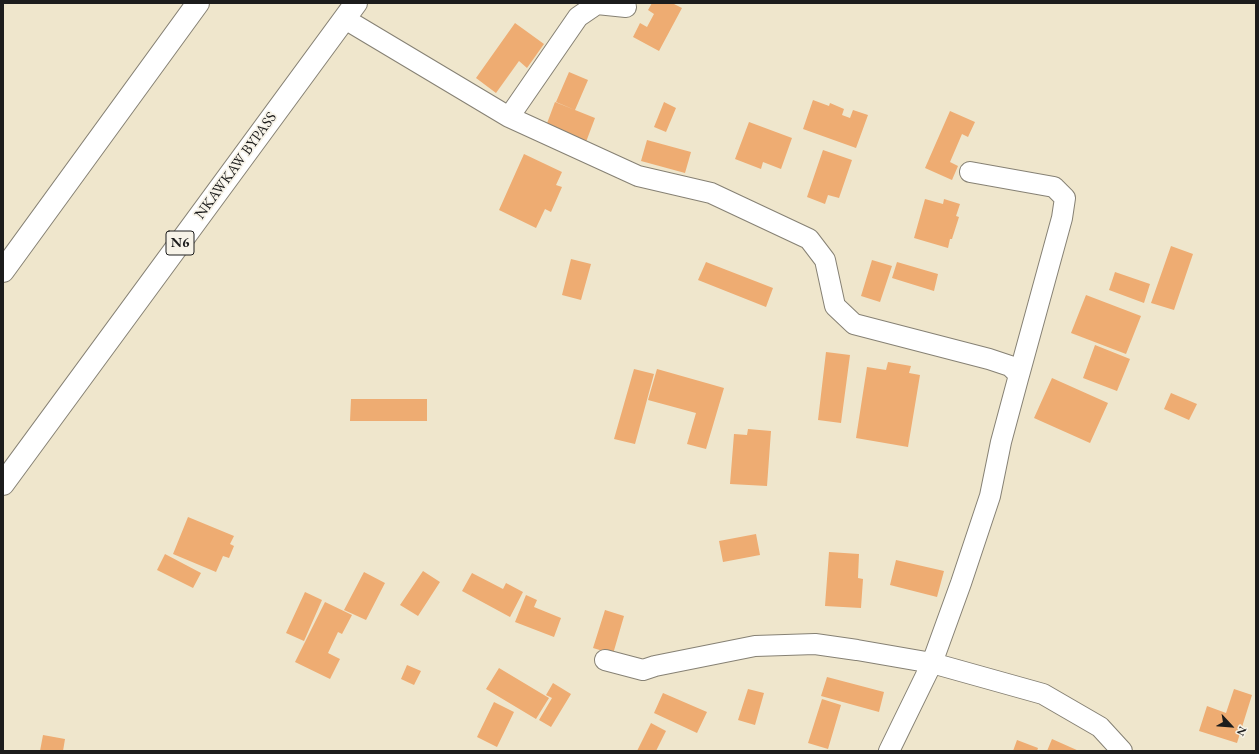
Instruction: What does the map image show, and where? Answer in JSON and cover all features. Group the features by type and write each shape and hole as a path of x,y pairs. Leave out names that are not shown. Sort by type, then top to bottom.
{"highway":[{"path":"3,271 198,3"},
{"name":"NKAWKAW BYPASS","path":"3,484 350,11"}],"street":[{"path":"509,117 578,17 597,4 626,7"},
{"path":"350,11 509,117 638,176 711,193 809,239 825,260 835,306 854,324 989,359 1010,366 1019,375"},
{"path":"889,751 932,663 990,496 1019,375 1062,218 1065,198 1054,187 970,172"},
{"path":"605,660 643,670 655,666 755,646 815,644 932,663 1043,694 1100,727 1122,751"}],"building":[{"path":"652,3 672,3 682,8 659,51 633,37 640,23 647,27 654,14 648,10"},
{"path":"515,23 544,44 527,68 519,61 496,93 476,78"},
{"path":"569,72 588,80 575,110 556,102"},
{"path":"813,100 829,106 830,103 844,109 842,115 850,118 853,110 868,115 856,148 803,129"},
{"path":"555,102 595,118 586,142 546,126"},
{"path":"664,102 676,108 666,132 654,127"},
{"path":"950,111 975,122 968,137 962,134 950,162 958,166 952,180 925,168"},
{"path":"749,122 792,138 781,169 763,162 761,169 735,159"},
{"path":"647,140 691,152 685,173 641,161"},
{"path":"823,150 852,160 839,198 828,195 825,204 807,197"},
{"path":"524,154 562,172 556,185 562,187 551,212 545,209 536,228 499,210"},
{"path":"925,199 943,204 944,199 960,204 956,216 959,217 948,248 914,238"},
{"path":"1171,246 1193,254 1174,310 1151,303"},
{"path":"571,259 591,264 581,300 562,295"},
{"path":"872,260 892,266 880,302 861,296"},
{"path":"706,262 773,288 766,307 698,280"},
{"path":"897,262 938,274 934,291 892,278"},
{"path":"1115,272 1150,284 1144,303 1109,290"},
{"path":"1086,295 1141,316 1126,354 1071,333"},
{"path":"1095,345 1130,359 1117,391 1083,378"},
{"path":"826,352 850,355 841,423 818,420"},
{"path":"888,362 911,366 909,373 920,375 908,447 856,438 867,367 886,370"},
{"path":"634,369 654,374 635,444 614,439"},
{"path":"657,369 724,388 706,449 687,444 696,413 648,400"},
{"path":"1052,378 1108,403 1090,443 1034,418"},
{"path":"1171,393 1197,404 1189,420 1164,409"},
{"path":"351,399 427,399 427,421 350,421"},
{"path":"748,429 771,431 767,486 730,484 734,434 747,435"},
{"path":"188,517 234,536 230,544 234,546 229,558 223,556 216,572 173,554"},
{"path":"756,534 760,555 723,562 719,541"},
{"path":"829,552 859,554 858,578 863,579 861,608 825,606"},
{"path":"165,554 201,573 193,588 157,570"},
{"path":"896,560 944,571 937,597 890,585"},
{"path":"423,571 440,582 418,616 400,605"},
{"path":"364,572 385,583 366,620 344,610"},
{"path":"472,573 503,589 506,583 523,592 510,617 462,591"},
{"path":"305,592 322,600 304,641 286,633"},
{"path":"526,595 537,600 534,607 561,618 554,637 515,622"},
{"path":"325,602 352,615 342,634 338,632 328,653 340,659 330,679 295,662"},
{"path":"605,610 624,616 613,654 593,648"},
{"path":"407,665 421,671 414,685 401,679"},
{"path":"499,668 549,698 536,719 486,689"},
{"path":"827,677 884,692 879,712 821,696"},
{"path":"553,683 571,694 551,727 539,720 552,698 546,695"},
{"path":"748,689 764,693 755,725 738,720"},
{"path":"1234,689 1252,695 1237,743 1199,731 1207,706 1226,713"},
{"path":"663,693 707,712 697,733 654,713"},
{"path":"822,699 841,705 828,749 808,743"},
{"path":"494,702 514,712 497,747 477,737"},
{"path":"651,723 666,731 656,751 637,751"},
{"path":"43,735 65,739 63,751 40,751"},
{"path":"1052,739 1079,751 1047,751"},
{"path":"1017,740 1038,748 1037,751 1013,751"}]}
